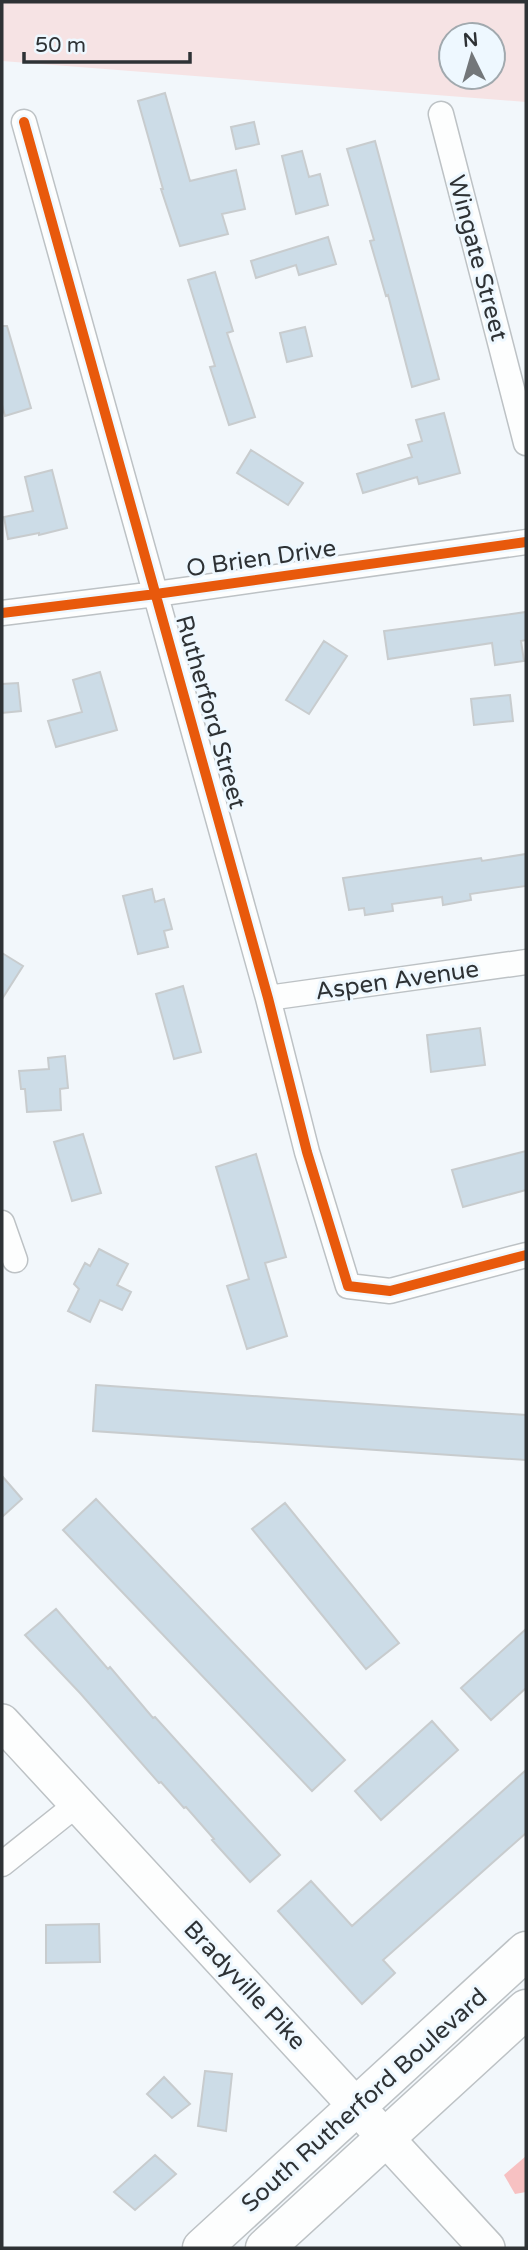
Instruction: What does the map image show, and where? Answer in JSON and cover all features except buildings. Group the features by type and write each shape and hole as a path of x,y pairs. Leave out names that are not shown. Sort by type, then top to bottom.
{"highway":[{"name":"South Rutherford Boulevard","path":"202,2248 526,1951"},
{"name":"South Rutherford Boulevard","path":"265,2248 526,2009"}],"main road":[{"name":"Bradyville Pike","path":"2,1722 488,2248"}],"street":[{"name":"Wingate Street","path":"441,114 526,443"},
{"name":"Rutherford Street","path":"24,122 268,998 307,1153 348,1286 390,1291 526,1255"},
{"name":"O Brien Drive","path":"2,613 526,542"},
{"name":"Aspen Avenue","path":"268,998 526,962"},
{"path":"2,1223 15,1260"},
{"path":"2,1864 76,1805"}],"shaded area":[{"path":"2,2 526,2 526,102 2,61"},
{"path":"526,2156 526,2192 515,2194 504,2175"}],"cycle path":[{"path":"24,122 268,998 307,1152 348,1286 390,1291 526,1255"},
{"path":"2,613 526,542"}]}
